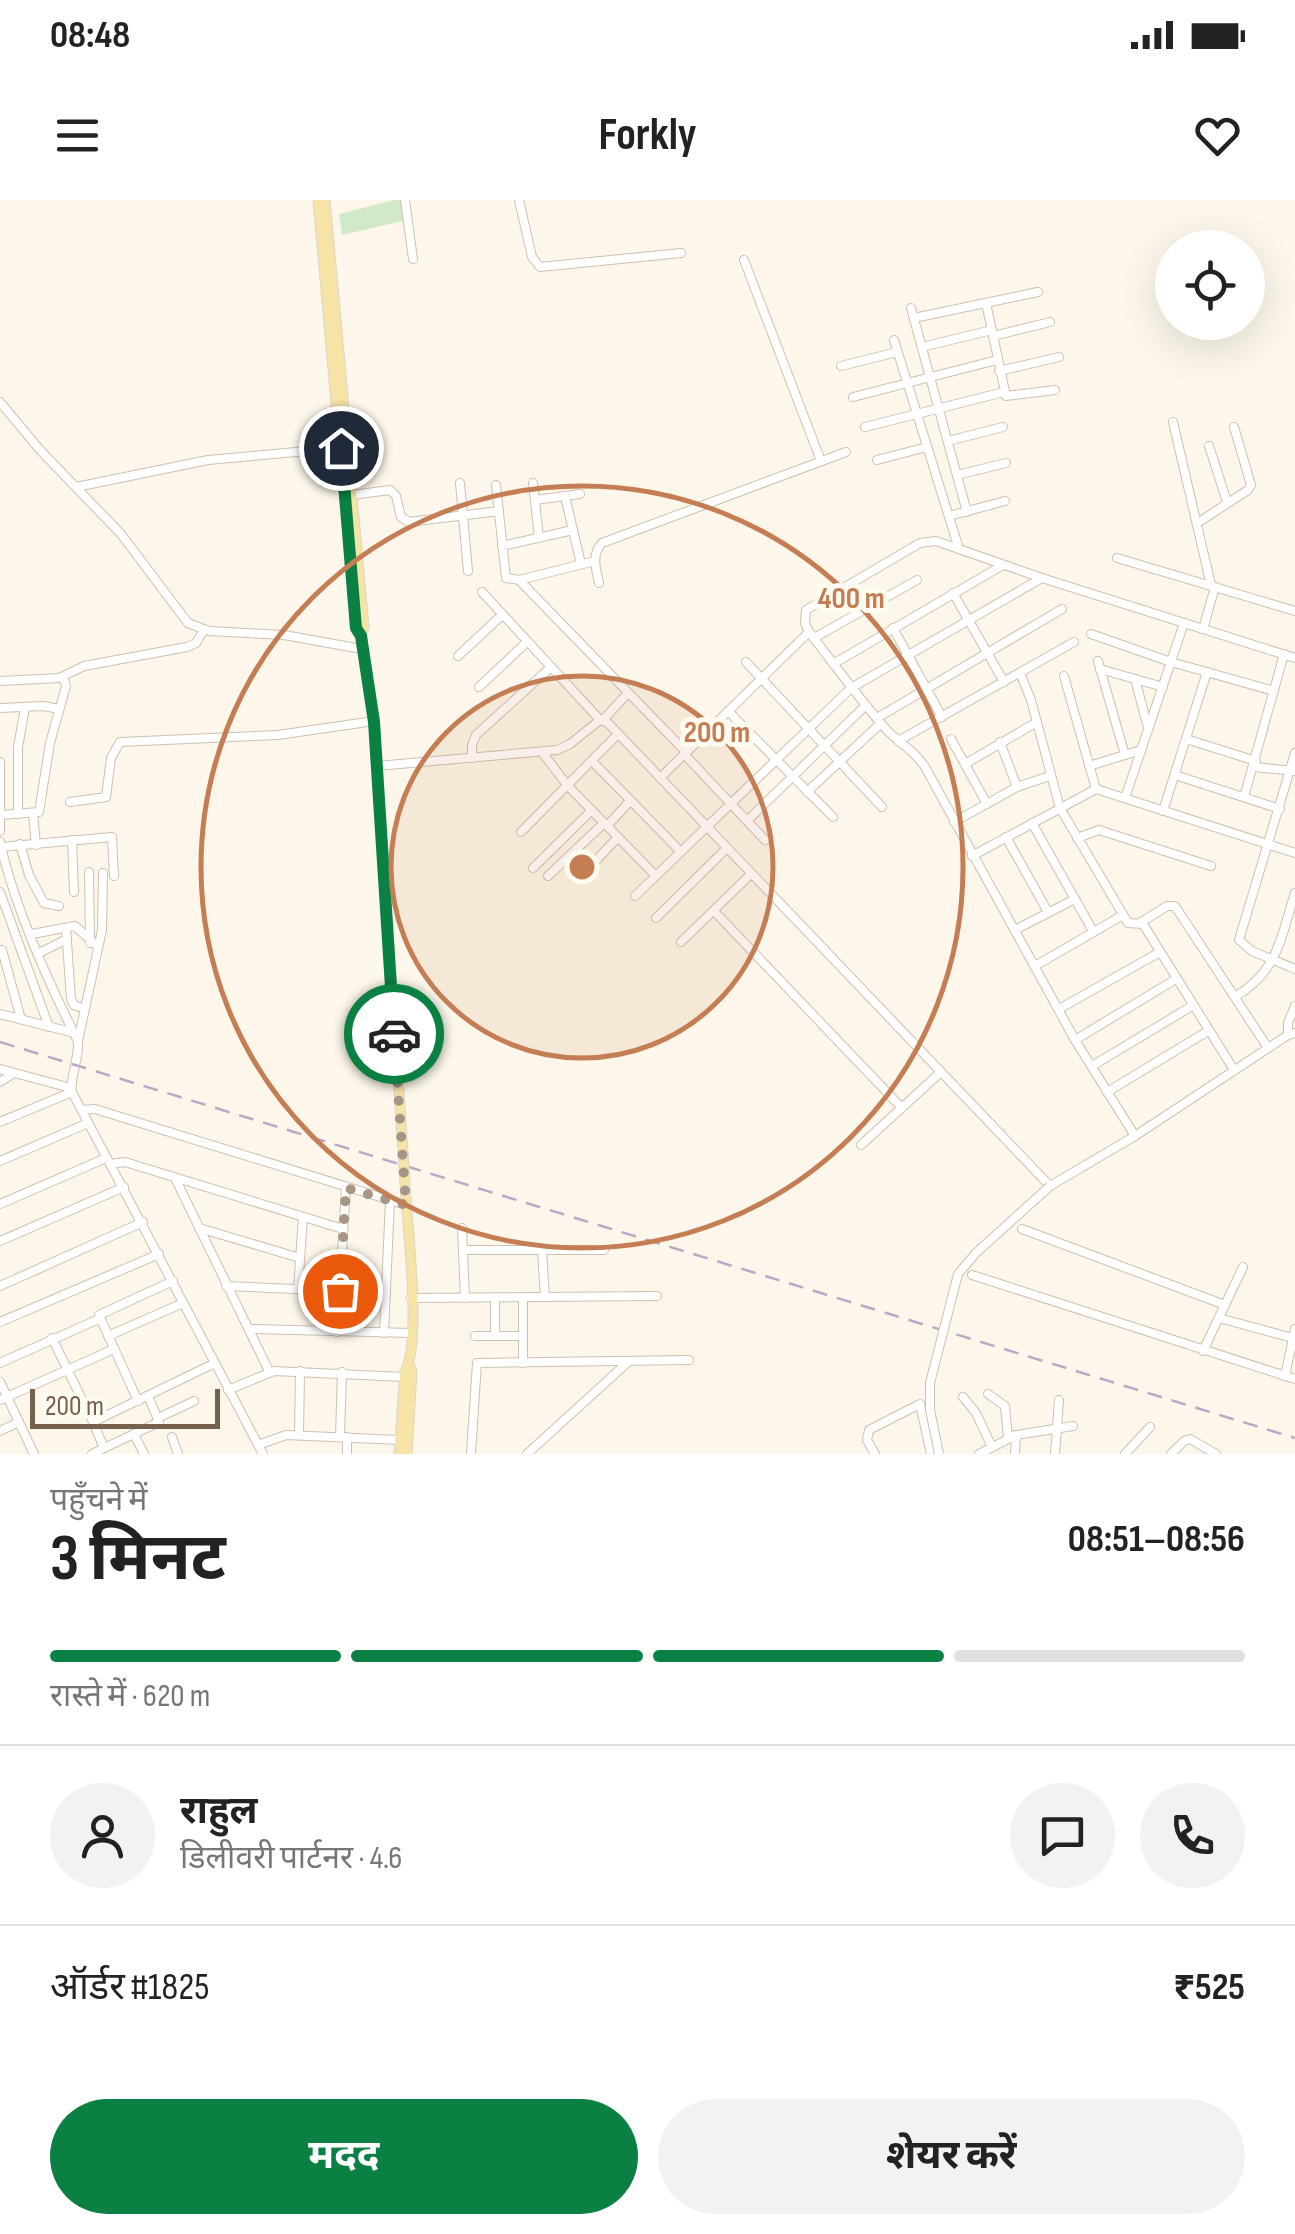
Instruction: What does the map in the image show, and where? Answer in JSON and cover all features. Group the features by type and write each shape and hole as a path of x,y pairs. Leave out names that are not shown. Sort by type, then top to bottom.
{"main road":[{"path":"321,200 356,628 361,636"},
{"path":"321,200 352,495 364,628 362,649 374,722 405,1184 412,1334 404,1376 399,1454"},
{"path":"407,1454 412,1372 409,1364"}],"street":[{"path":"405,200 412,259"},
{"path":"519,200 532,257 540,267 681,253"},
{"path":"744,260 822,461"},
{"path":"967,512 912,313 1038,292"},
{"path":"986,303 1004,392 1010,398 1055,390"},
{"path":"922,347 1050,322"},
{"path":"894,340 959,549"},
{"path":"842,366 897,352"},
{"path":"999,371 1058,357"},
{"path":"853,396 997,360"},
{"path":"865,427 1004,392"},
{"path":"0,402 121,534 188,624 204,630 284,634 362,649"},
{"path":"1172,422 1213,586 1203,629"},
{"path":"948,441 1003,427"},
{"path":"1199,522 1251,485 1234,427"},
{"path":"1208,446 1227,502"},
{"path":"876,460 927,447"},
{"path":"76,487 208,460 341,448"},
{"path":"599,583 595,561 602,543 846,452"},
{"path":"957,475 1006,463"},
{"path":"460,483 468,571"},
{"path":"533,483 539,538"},
{"path":"496,485 506,578 519,580 595,561"},
{"path":"352,495 390,490 396,496 401,517 409,522 499,511"},
{"path":"535,500 580,494"},
{"path":"565,496 581,564"},
{"path":"949,516 1005,501"},
{"path":"502,546 574,530"},
{"path":"1135,1136 1075,1040 917,755 898,741 851,688 811,635 804,616 810,606 920,542 936,540 1042,578 1295,658"},
{"path":"1117,558 1295,611"},
{"path":"833,664 1003,564"},
{"path":"635,896 851,688 1042,578"},
{"path":"519,580 765,840"},
{"path":"660,778 811,635 917,580"},
{"path":"482,592 1050,1186"},
{"path":"953,594 1004,682"},
{"path":"808,792 879,720 1062,609"},
{"path":"458,656 502,614"},
{"path":"1125,798 1184,623"},
{"path":"893,628 942,718"},
{"path":"0,681 64,680 84,666 192,646 204,630"},
{"path":"1091,634 1274,692"},
{"path":"479,687 528,642"},
{"path":"898,741 1074,642"},
{"path":"1244,797 1284,654"},
{"path":"746,662 882,807"},
{"path":"1124,755 1099,665 1163,687"},
{"path":"472,758 476,735 551,667"},
{"path":"1163,811 1206,672"},
{"path":"1020,673 1060,808 1130,925 1167,906 1175,906 1268,1048"},
{"path":"1064,676 1096,790"},
{"path":"1135,679 1148,730"},
{"path":"59,906 44,902 29,875 28,845 64,680"},
{"path":"377,766 542,752 570,744 602,720 627,694"},
{"path":"747,821 866,705"},
{"path":"0,708 59,709"},
{"path":"18,814 18,755 24,708"},
{"path":"728,711 833,817"},
{"path":"70,802 106,797 111,758 120,742 278,735 374,722"},
{"path":"965,764 1036,722"},
{"path":"521,832 618,734"},
{"path":"950,739 987,804"},
{"path":"1186,739 1255,764 1293,770"},
{"path":"1000,742 1017,787"},
{"path":"1089,766 1142,750"},
{"path":"542,752 568,785 656,876"},
{"path":"1295,753 1239,940 1244,947 1295,970"},
{"path":"592,761 680,852"},
{"path":"0,762 0,831"},
{"path":"1176,775 1280,809"},
{"path":"954,822 1017,787 1050,776"},
{"path":"972,856 1096,790 1295,854"},
{"path":"548,876 630,801"},
{"path":"533,868 592,810"},
{"path":"1,815 35,814"},
{"path":"1032,823 1093,931"},
{"path":"1077,838 1099,830 1211,866"},
{"path":"588,868 618,837"},
{"path":"78,1041 70,1032 0,844 114,838 114,876"},
{"path":"1006,838 1048,912"},
{"path":"72,840 74,892"},
{"path":"656,918 727,848"},
{"path":"88,872 94,945"},
{"path":"103,873 104,912 94,945 71,1090 214,1364 260,1450 276,1437 298,1435 400,1440"},
{"path":"682,942 751,874"},
{"path":"0,892 50,1027"},
{"path":"1235,997 1257,984 1274,959 1295,894"},
{"path":"1014,930 1075,898"},
{"path":"714,912 902,1108"},
{"path":"1034,966 1123,914"},
{"path":"1140,923 1234,1070"},
{"path":"32,934 78,927 94,945"},
{"path":"66,928 71,999 74,1005 85,1009"},
{"path":"39,953 67,939"},
{"path":"2,950 21,1020"},
{"path":"1059,1009 1160,952"},
{"path":"1075,1040 1176,979"},
{"path":"1092,1066 1192,1006"},
{"path":"935,1454 930,1383 958,1274 976,1252 1050,1186 1135,1136 1291,1034 1288,1023 1295,1006"},
{"path":"0,1014 70,1032"},
{"path":"1107,1092 1208,1031"},
{"path":"0,1069 71,1090"},
{"path":"861,1144 942,1072"},
{"path":"0,1082 14,1073"},
{"path":"0,1122 71,1090"},
{"path":"82,1110 95,1108 406,1205"},
{"path":"0,1162 88,1123"},
{"path":"0,1204 108,1161 125,1162 343,1229"},
{"path":"174,1178 270,1371"},
{"path":"0,1241 124,1188"},
{"path":"337,1332 346,1188"},
{"path":"384,1333 390,1200"},
{"path":"298,1289 302,1217"},
{"path":"0,1286 143,1222"},
{"path":"198,1228 300,1258"},
{"path":"462,1228 465,1298"},
{"path":"1022,1229 1225,1305"},
{"path":"463,1250 604,1250"},
{"path":"542,1250 545,1298"},
{"path":"0,1322 159,1254"},
{"path":"1203,1350 1242,1267"},
{"path":"972,1274 1295,1379"},
{"path":"138,1400 99,1318 101,1312 172,1281"},
{"path":"226,1286 340,1291"},
{"path":"410,1298 657,1296"},
{"path":"495,1298 495,1336"},
{"path":"522,1298 523,1363"},
{"path":"108,1336 184,1304"},
{"path":"0,1363 99,1318"},
{"path":"1219,1318 1294,1334 1285,1376"},
{"path":"248,1329 412,1334"},
{"path":"475,1336 523,1336"},
{"path":"52,1338 104,1448"},
{"path":"4,1399 114,1349"},
{"path":"471,1454 475,1364 689,1360"},
{"path":"527,1454 628,1362"},
{"path":"93,1422 214,1364"},
{"path":"228,1390 270,1371 404,1376"},
{"path":"298,1435 300,1372"},
{"path":"342,1372 347,1454"},
{"path":"0,1382 4,1399 34,1454"},
{"path":"988,1394 1005,1406 1016,1454"},
{"path":"92,1454 158,1424 148,1396"},
{"path":"963,1398 976,1412 991,1445"},
{"path":"1054,1454 1059,1400"},
{"path":"158,1418 194,1401"},
{"path":"860,1454 873,1450 866,1436 869,1430 920,1404 935,1454"},
{"path":"0,1431 18,1422"},
{"path":"979,1454 1012,1436 1073,1426"},
{"path":"1125,1454 1150,1427"},
{"path":"134,1434 144,1454"},
{"path":"172,1437 178,1454"},
{"path":"1171,1454 1190,1439 1216,1454"}],"green space":[{"path":"405,200 407,220 342,235 339,214"}],"railway":[{"path":"0,1042 1295,1438"}],"way so far":[{"path":"340,1291 346,1188 406,1205 394,1034"}],"route":[{"path":"341,448 356,628 361,636 374,722 394,1034"}]}
